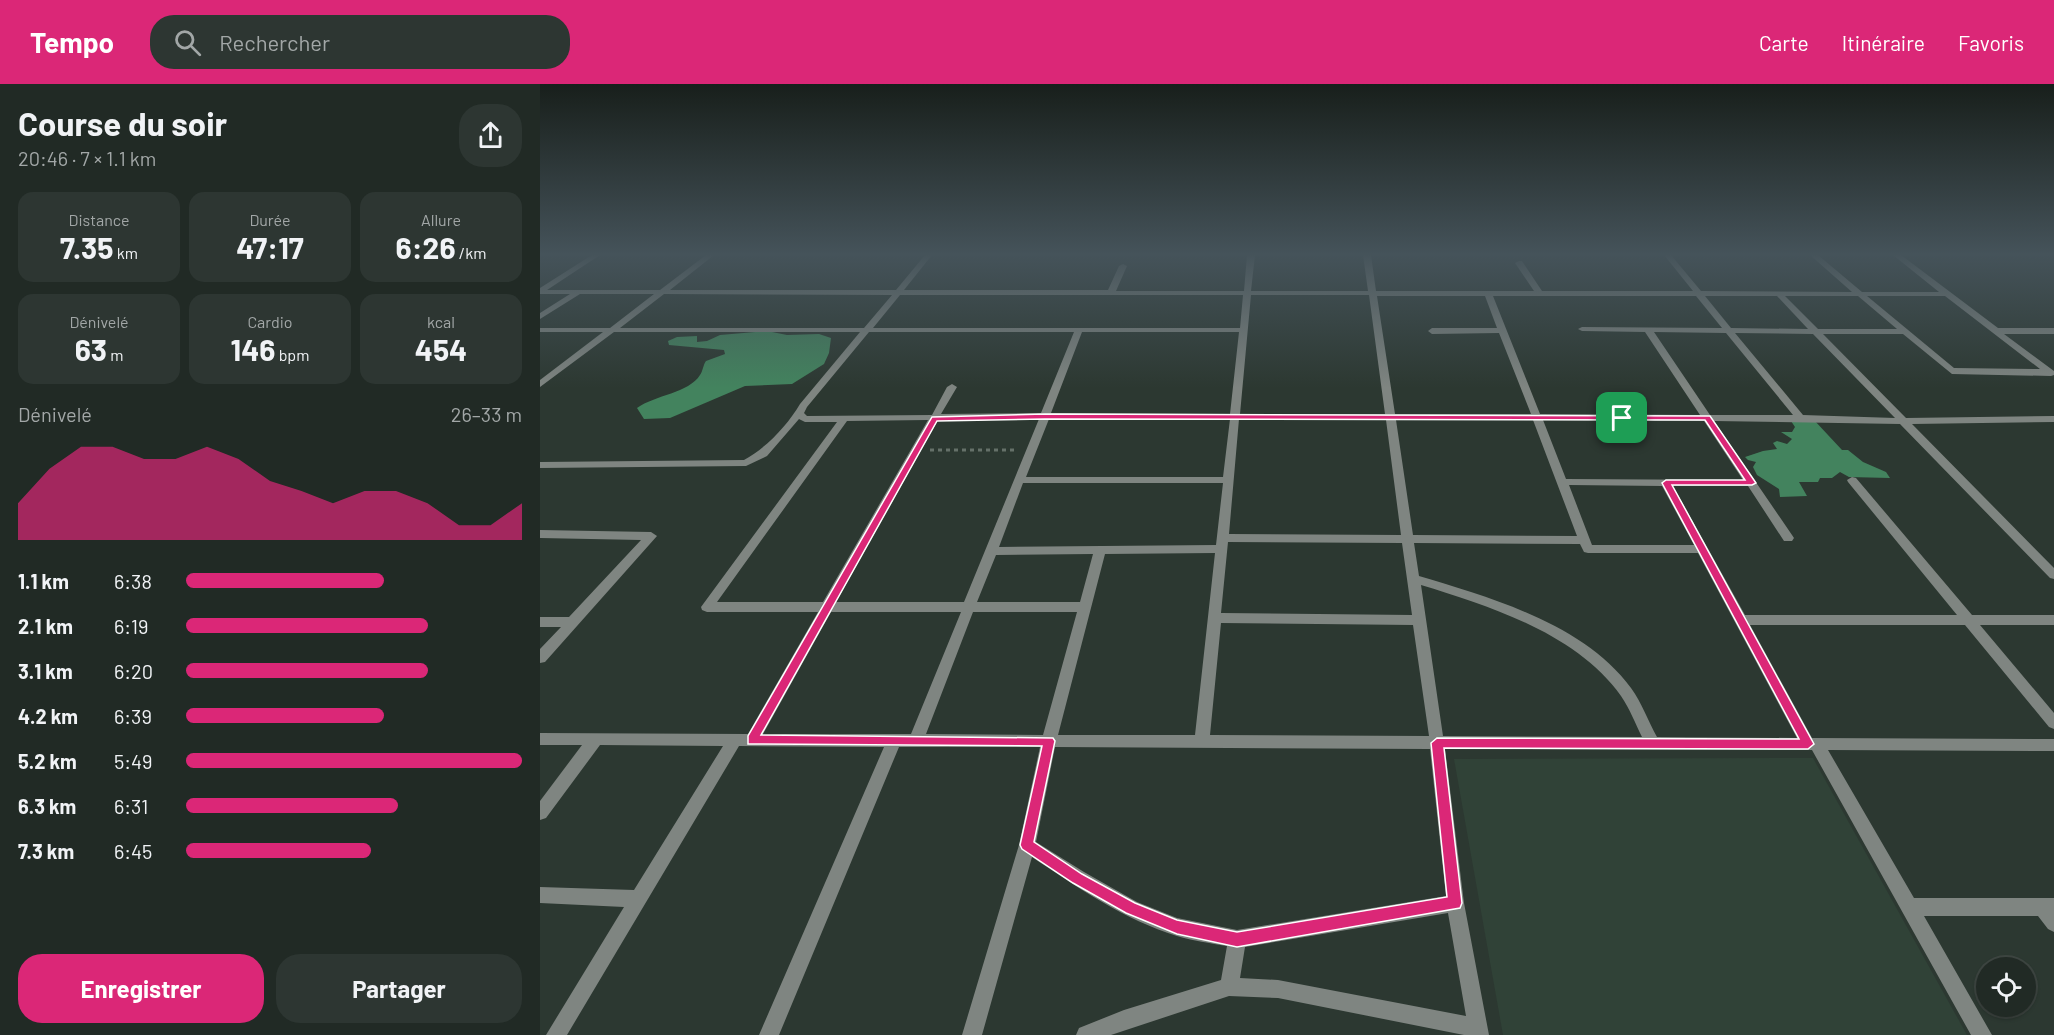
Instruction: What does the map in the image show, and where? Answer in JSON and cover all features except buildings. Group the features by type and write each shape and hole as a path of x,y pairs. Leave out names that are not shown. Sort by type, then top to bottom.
{"street":[{"path":"540,317 567,299"},
{"path":"540,384 652,299"},
{"path":"540,465 746,463 763,454 799,414 892,299"},
{"path":"1202,742 1247,299"},
{"path":"1086,1035 1124,1020 1229,987 1278,989 1479,1031 1455,903 1437,743 1373,299"},
{"path":"1491,299 1588,549 1702,549"},
{"path":"1702,299 1800,418"},
{"path":"1784,299 2054,575"},
{"path":"1866,299 1952,371 2051,374"},
{"path":"1954,299 2051,374"},
{"path":"1582,329 1905,332"},
{"path":"540,330 1244,330"},
{"path":"916,740 1079,330"},
{"path":"1432,331 1503,330"},
{"path":"1648,330 1788,538"},
{"path":"1996,331 2054,331"},
{"path":"2034,361 2054,361"},
{"path":"556,1035 638,899 827,607 952,387"},
{"path":"799,414 805,419 843,420 1045,416 1800,418 1903,421 2054,419"},
{"path":"843,420 707,607 1085,607"},
{"path":"1019,480 1228,480"},
{"path":"1852,480 2054,723"},
{"path":"1562,482 1752,483"},
{"path":"1666,483 1740,620 1982,1035"},
{"path":"540,534 651,536 540,658"},
{"path":"991,551 1100,550 1408,539 1585,540"},
{"path":"972,1035 1027,845 1049,741 1100,550"},
{"path":"1412,578 1511,609 1583,650 1623,688 1653,744"},
{"path":"1214,618 1419,620"},
{"path":"1740,620 2054,620"},
{"path":"540,622 573,622"},
{"path":"540,739 2054,745"},
{"path":"540,813 596,739"},
{"path":"769,1035 894,741"},
{"path":"1027,845 1077,878 1131,908 1177,927 1237,939 1455,903"},
{"path":"540,895 638,899"},
{"path":"1909,907 2049,907 2054,922"},
{"path":"1229,987 1237,939"}],"path":[{"path":"917,450 1031,450"}],"shaded area":[{"path":"767,331 787,335 819,334 831,338 829,353 824,364 792,384 745,386 670,418 644,419 637,408 688,386 700,375 706,361 725,354 724,350 669,345 668,341 677,337 697,336 697,342 707,341 720,335"},
{"path":"1814,420 1842,450 1848,450 1863,462 1886,472 1890,478 1849,477 1840,472 1832,478 1820,478 1818,482 1799,482 1807,496 1780,497 1779,489 1757,475 1753,467 1756,462 1745,457 1777,449 1773,443 1777,441 1787,444 1792,439 1781,432 1792,432 1795,427 1791,421"},
{"path":"1813,758 1967,1035 1503,1035 1454,759"}],"route":[{"path":"1045,416 1622,418 1708,418 1752,483 1666,483 1808,744 1437,743 1455,903 1237,939 1177,927 1131,908 1077,878 1027,845 1049,741 752,740 935,419 1045,416"}]}
